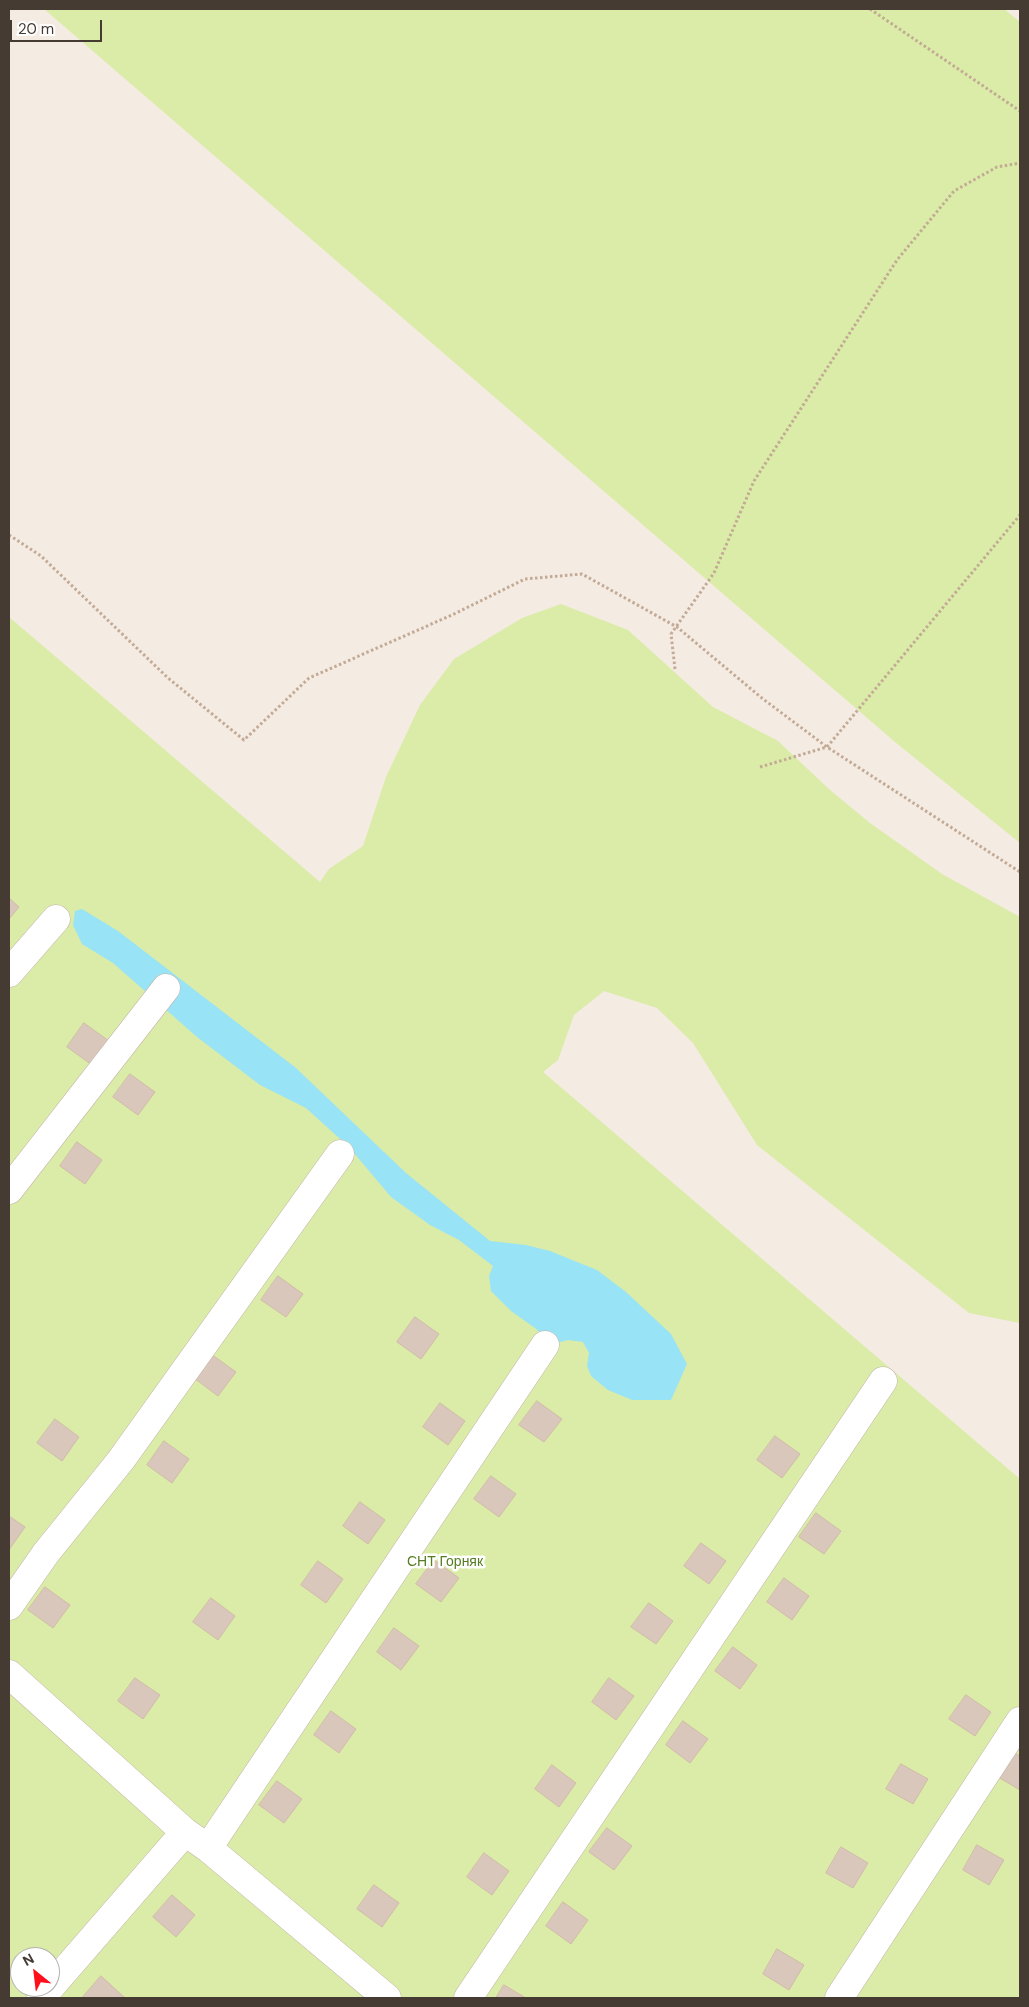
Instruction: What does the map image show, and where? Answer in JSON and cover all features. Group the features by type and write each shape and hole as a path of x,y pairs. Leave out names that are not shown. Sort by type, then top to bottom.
{"street":[{"path":"9,973 56,919"},
{"path":"9,1190 166,988"},
{"path":"9,1606 46,1553 121,1460 340,1154"},
{"path":"208,1848 545,1345"},
{"path":"468,1998 883,1381"},
{"path":"9,1674 184,1832 208,1848 387,1998"},
{"path":"840,1998 1020,1721"},
{"path":"41,1998 184,1832"}],"path":[{"path":"870,9 1020,111"},
{"path":"675,669 671,634 714,572 754,481 897,260 954,191 997,167 1020,163"},
{"path":"760,767 827,747 1020,515"},
{"path":"9,535 41,556 168,678 244,740 309,678 452,615 525,580 582,574 677,627 763,699 827,747 1020,872"}],"green space":[{"path":"44,9 1004,9 1020,22 1020,843 895,742"},
{"name":"СНТ Горняк","path":"561,604 628,630 713,707 778,741 830,790 870,823 942,874 1020,917 1020,1323 969,1313 757,1145 693,1043 657,1008 604,991 574,1015 558,1060 543,1072 1020,1479 1020,1998 9,1998 9,617 320,882 329,869 363,846 386,777 420,705 454,659 522,618"}],"water":[{"path":"82,909 118,931 296,1068 406,1173 490,1241 526,1245 550,1251 597,1270 626,1292 671,1334 687,1364 671,1400 632,1400 608,1390 591,1376 587,1366 589,1353 583,1342 568,1340 553,1344 511,1311 491,1291 489,1276 493,1266 459,1240 430,1225 391,1197 349,1147 306,1108 260,1085 197,1037 113,963 82,944 73,925 75,911"}],"building":[{"path":"9,898 19,907 9,919"},
{"path":"84,1023 109,1041 92,1065 67,1047"},
{"path":"130,1074 155,1092 138,1115 113,1097"},
{"path":"77,1142 102,1160 85,1184 60,1166"},
{"path":"278,1276 303,1294 286,1317 261,1300"},
{"path":"415,1317 439,1334 421,1359 397,1342"},
{"path":"211,1354 236,1372 218,1396 194,1378"},
{"path":"537,1401 562,1419 544,1442 519,1425"},
{"path":"440,1403 465,1421 448,1445 423,1427"},
{"path":"55,1419 79,1437 62,1461 37,1443"},
{"path":"775,1436 800,1454 782,1478 757,1460"},
{"path":"164,1441 189,1459 172,1483 147,1465"},
{"path":"491,1476 516,1494 499,1517 474,1499"},
{"path":"360,1502 385,1520 368,1544 343,1526"},
{"path":"816,1513 841,1531 824,1554 799,1537"},
{"path":"9,1516 25,1527 9,1550"},
{"path":"701,1543 726,1561 709,1584 684,1566"},
{"path":"434,1560 459,1578 441,1602 416,1584"},
{"path":"318,1561 343,1579 326,1603 301,1585"},
{"path":"784,1578 809,1596 792,1620 767,1602"},
{"path":"45,1587 70,1605 53,1628 28,1610"},
{"path":"211,1598 235,1616 218,1640 193,1622"},
{"path":"649,1603 673,1621 656,1644 631,1627"},
{"path":"394,1628 419,1646 401,1670 377,1652"},
{"path":"733,1647 757,1665 740,1689 715,1671"},
{"path":"135,1678 160,1695 143,1719 118,1701"},
{"path":"609,1678 634,1696 616,1720 592,1702"},
{"path":"966,1695 991,1712 975,1736 949,1719"},
{"path":"331,1711 356,1729 339,1753 314,1735"},
{"path":"683,1721 708,1739 690,1763 666,1745"},
{"path":"1013,1752 1020,1756 1020,1790 998,1777"},
{"path":"901,1764 928,1779 913,1804 886,1789"},
{"path":"552,1765 576,1783 559,1807 535,1789"},
{"path":"277,1781 302,1799 284,1823 259,1805"},
{"path":"607,1828 632,1846 614,1870 589,1852"},
{"path":"977,1845 1004,1860 989,1885 963,1870"},
{"path":"841,1847 868,1863 853,1888 826,1873"},
{"path":"484,1853 509,1871 492,1895 467,1877"},
{"path":"374,1885 399,1903 382,1927 357,1909"},
{"path":"172,1895 195,1915 176,1937 153,1917"},
{"path":"563,1902 588,1920 571,1944 546,1926"},
{"path":"777,1949 804,1965 789,1990 763,1974"},
{"path":"101,1976 124,1997 82,1998"},
{"path":"504,1985 526,1998 496,1998"}]}
